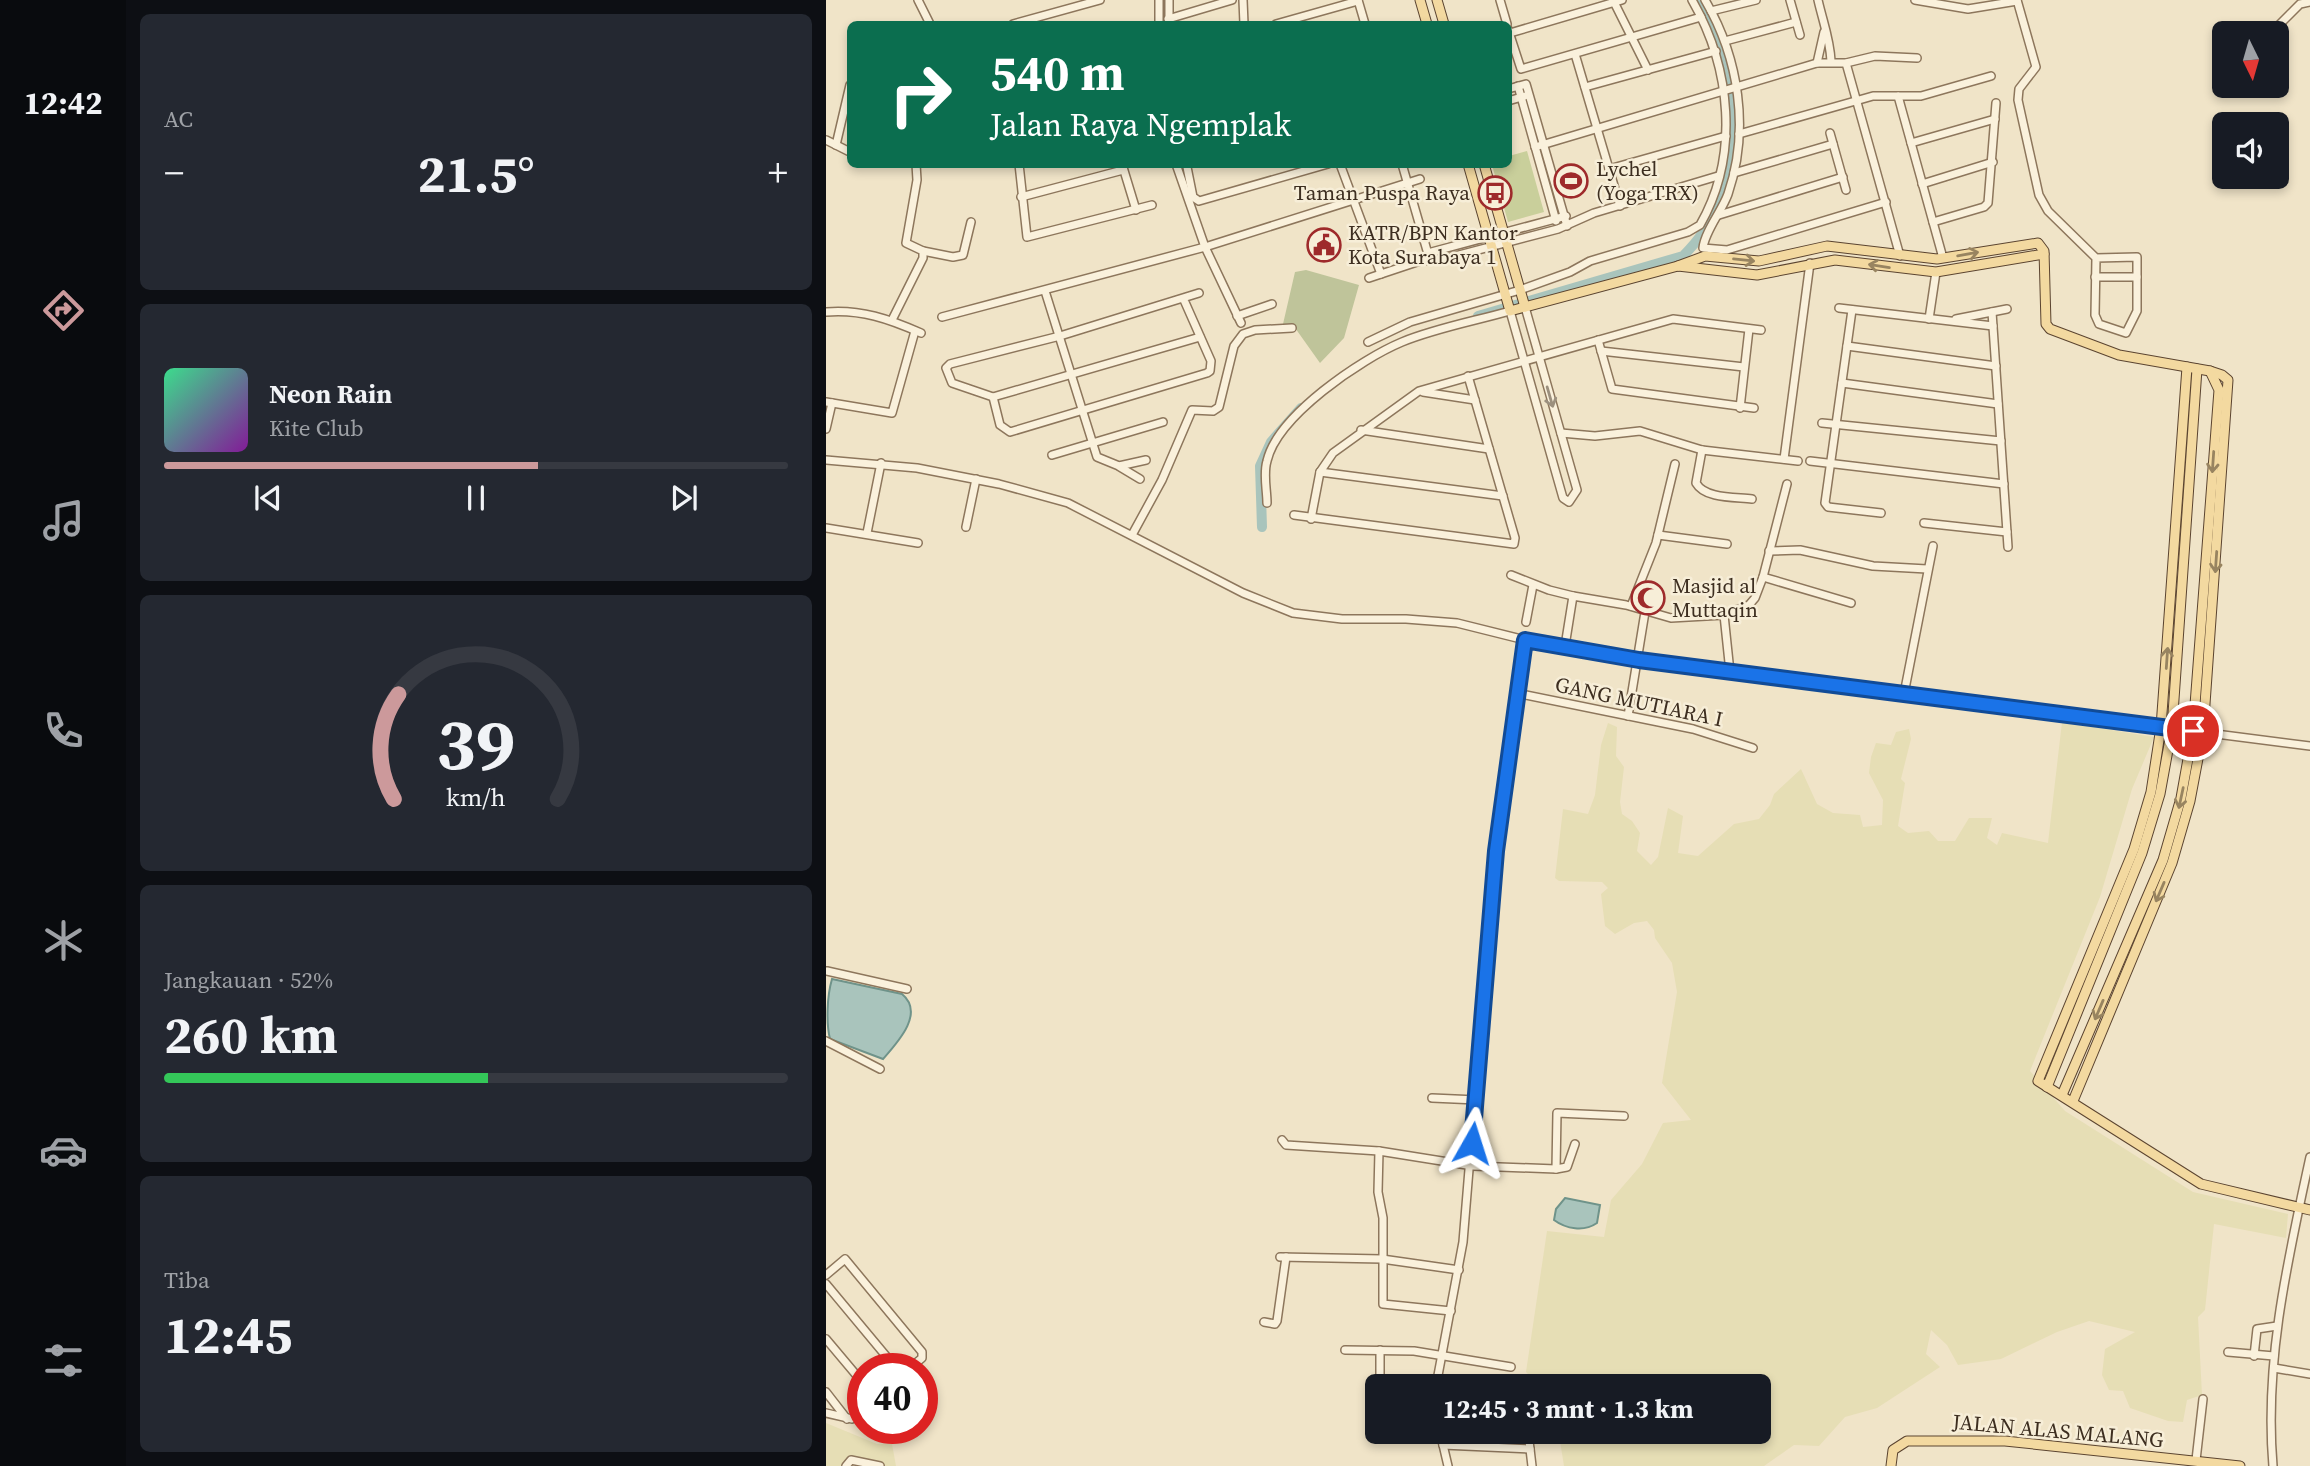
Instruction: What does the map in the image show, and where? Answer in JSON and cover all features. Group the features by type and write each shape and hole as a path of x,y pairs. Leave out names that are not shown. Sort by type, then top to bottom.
{"main road":[{"path":"1420,0 1426,21"},
{"path":"1437,0 1443,21"},
{"path":"1469,168 1510,310 1678,266 1702,254 1759,261 1836,246 1900,256 1943,258 2033,243 2041,245 2044,254 2046,324 2050,329 2119,355 2222,374 2229,384 2198,732 2189,750 2181,798 2163,860 2062,1095"},
{"path":"1485,168 1525,305"},
{"path":"1702,254 1757,275 1835,260 1936,272 2044,254"},
{"path":"2192,368 2160,794 2142,853 2047,1087 2201,1184 2310,1210"},
{"path":"2073,1101 2172,863 2190,801 2200,752 2198,732 2219,390 2210,371"},
{"path":"2164,747 2200,752"},
{"name":"JALAN ALAS MALANG","path":"1891,1466 1893,1450 1901,1443 1936,1439 2005,1441 2239,1466"}],"street":[{"path":"918,0 928,21"},
{"path":"1024,21 1100,0"},
{"path":"1159,0 1159,21"},
{"path":"1169,0 1169,21"},
{"path":"1172,21 1232,0"},
{"path":"1244,0 1244,21"},
{"path":"1286,21 1358,0 1364,21"},
{"path":"1500,0 1506,21"},
{"path":"1368,342 1410,322 1520,291 1570,272 1590,261 1688,232 1700,225 1718,176 1726,135 1730,90 1716,51 1692,0"},
{"path":"1702,254 1734,173 1739,134 1730,90 1725,41 1705,0"},
{"path":"1711,10 1756,0"},
{"path":"1790,0 1800,35"},
{"path":"1817,63 1824,32 1818,0"},
{"path":"1915,0 1962,9 1989,7 2017,0 2036,67 2019,89 2018,100 2034,184 2048,211 2096,258 2096,320 2099,324 2123,333 2129,331 2137,312 2135,255 2096,258"},
{"path":"1512,28 1616,1 1648,70"},
{"path":"2283,21 2300,4 2310,2"},
{"path":"1512,41 1521,69 1701,17"},
{"path":"1725,41 1796,22"},
{"path":"1824,32 1830,39 1831,61"},
{"path":"1585,87 1716,51"},
{"path":"1575,54 1620,206"},
{"path":"1535,147 1817,63 1846,63 1875,56 1917,58"},
{"path":"1846,63 1900,256"},
{"path":"1739,134 1873,96 1921,96 1991,76"},
{"path":"1512,88 1522,85 1535,147 1558,229"},
{"path":"1512,100 1525,96"},
{"path":"1525,96 1544,145 1567,226"},
{"path":"1898,96 1943,258"},
{"path":"836,145 847,100"},
{"path":"1933,222 1984,207 1988,203 1996,103"},
{"path":"1911,143 1994,119"},
{"path":"1830,133 1846,190"},
{"path":"1609,169 1726,135"},
{"path":"826,140 847,150"},
{"path":"1734,173 1833,144"},
{"path":"1922,184 1993,162"},
{"path":"916,168 917,180 906,243 923,251 953,257 963,255 971,222"},
{"path":"1019,168 1025,232 1032,237 1152,205"},
{"path":"1021,197 1119,168"},
{"path":"1122,168 1136,210"},
{"path":"1178,168 1205,247 1239,319 1272,304"},
{"path":"1189,168 1193,197 1199,201 1314,168"},
{"path":"1341,168 1381,274"},
{"path":"1403,168 1430,262"},
{"path":"1369,278 1420,261 1444,260 1558,229 1576,219 1718,176"},
{"path":"1719,215 1843,177"},
{"path":"942,317 1205,247 1420,179"},
{"path":"1702,254 1727,250 1886,202"},
{"path":"1420,261 1428,253 1488,236 1564,216 1576,219"},
{"path":"1441,249 1444,260"},
{"path":"892,320 923,251"},
{"path":"1784,459 1810,263"},
{"path":"1929,318 1936,272"},
{"path":"2095,277 2137,276"},
{"path":"1045,290 1091,443 1101,461 1140,479"},
{"path":"1199,293 1184,300 946,368 952,383 993,397 1200,337"},
{"path":"993,397 1000,425 1010,432 1207,373 1210,371 1211,361 1184,300"},
{"path":"1267,503 1266,466 1269,452 1290,423 1323,392 1375,356 1401,342 1510,310 1567,502 1577,490 1525,305"},
{"path":"1839,308 1993,326"},
{"path":"1948,321 2007,309"},
{"path":"1852,310 1830,464 1828,507 1881,513"},
{"path":"826,312 855,312 892,320 918,332 892,412 829,402 826,429"},
{"path":"1992,312 2008,547"},
{"path":"1311,519 1320,472 1333,453 1360,430 1419,391 1673,319 1761,330"},
{"path":"1132,535 1162,480 1192,410 1213,411 1219,407 1236,342 1249,331 1292,328"},
{"path":"1740,408 1749,329"},
{"path":"1598,340 1612,389 1754,408"},
{"path":"1847,346 1996,366"},
{"path":"1601,351 1744,367"},
{"path":"1294,515 1511,544 1515,538 1468,376"},
{"path":"1842,383 1998,404"},
{"path":"1419,391 1475,400"},
{"path":"1052,455 1163,422"},
{"path":"1822,422 2001,441"},
{"path":"1360,430 1489,449"},
{"path":"1560,433 1595,436 1640,431 1702,450 1798,461"},
{"path":"1702,450 1696,483 1699,488 1705,493 1752,499"},
{"path":"826,460 881,463 976,479 1068,503 1243,593 1293,613 1342,619 1438,621 1639,660 2310,746"},
{"path":"1119,467 1146,460"},
{"path":"1810,461 2004,484"},
{"path":"867,533 881,463"},
{"path":"1631,606 1658,535 1675,464"},
{"path":"1320,472 1503,496"},
{"path":"966,527 976,479"},
{"path":"1511,575 1533,585 1573,596 1631,606 1671,618 1724,615 1752,602 1763,577 1787,484"},
{"path":"1924,523 2007,533"},
{"path":"826,527 918,543"},
{"path":"1658,535 1727,544"},
{"path":"1904,694 1933,546"},
{"path":"1769,551 1787,548 1873,566 1927,569"},
{"path":"1763,577 1851,603"},
{"path":"1526,622 1533,585"},
{"path":"1565,646 1573,596"},
{"path":"1628,716 1645,612"},
{"path":"1724,615 1730,672"},
{"path":"1438,1374 1459,1270 1476,1100 1490,916 1516,693 1525,640"},
{"name":"GANG MUTIARA I","path":"1516,693 1710,733 1753,748"},
{"path":"826,971 907,989"},
{"path":"826,1041 880,1069"},
{"path":"1432,1098 1476,1100"},
{"path":"1556,1169 1557,1113 1624,1116"},
{"path":"1282,1140 1292,1146 1379,1151 1469,1165 1556,1169 1567,1167 1575,1144"},
{"path":"1379,1151 1383,1306 1451,1311"},
{"path":"2273,1466 2270,1422 2277,1326 2310,1157"},
{"path":"1264,1322 1275,1324 1277,1321 1283,1257 1382,1259 1459,1270"},
{"path":"826,1275 845,1259 922,1353"},
{"path":"826,1284 884,1353"},
{"path":"2254,1356 2256,1330 2277,1326"},
{"path":"826,1339 847,1364"},
{"path":"1345,1350 1442,1355 1511,1367"},
{"path":"1380,1350 1380,1374"},
{"path":"2228,1352 2274,1356"},
{"path":"2274,1368 2310,1374"},
{"path":"826,1392 847,1418"},
{"path":"2196,1460 2203,1399"},
{"path":"826,1413 847,1419"},
{"path":"1529,1444 1532,1466"},
{"path":"1448,1466 1443,1445 1530,1449"},
{"path":"848,1463 880,1466"}],"shaded area":[{"path":"2062,722 2154,737 2132,789 2100,897 2030,1071 2065,1111 2193,1192 2288,1214 2286,1238 2214,1224 2205,1310 2198,1317 2202,1395 2187,1400 2183,1422 2168,1421 2130,1408 2123,1391 2109,1390 2102,1375 2105,1349 2135,1332 2089,1321 2057,1332 2001,1359 1958,1365 1947,1345 1931,1330 1926,1354 1940,1367 1877,1408 1845,1417 1819,1446 1794,1445 1764,1466 1564,1466 1560,1444 1771,1444 1771,1374 1526,1372 1547,1231 1604,1237 1611,1200 1642,1164 1663,1123 1691,1120 1662,1083 1677,992 1672,963 1655,938 1654,930 1647,921 1634,923 1615,934 1605,926 1601,894 1608,888 1602,882 1559,881 1555,878 1563,809 1588,814 1595,795 1601,745 1608,723 1617,727 1616,756 1624,767 1620,802 1622,814 1632,821 1640,833 1637,851 1651,865 1658,857 1668,808 1683,816 1678,853 1698,856 1734,824 1759,819 1770,805 1774,794 1801,769 1817,804 1833,813 1860,815 1863,827 1882,825 1883,800 1869,773 1871,757 1876,743 1891,745 1896,732 1909,729 1911,739 1901,779 1905,783 1898,826 1908,833 1929,831 1938,841 1955,841 1969,818 1992,818 1987,838 1997,845 2002,833 2048,843"},
{"path":"826,1423 847,1432 847,1444 892,1444 896,1466 826,1466"}],"green space":[{"path":"1527,151 1544,212 1508,222 1493,168 1512,168 1512,155"},
{"path":"1306,270 1359,285 1344,338 1320,363 1293,325 1283,324 1295,272"}],"water":[{"path":"832,979 902,994 908,1002 911,1010 907,1027 883,1059 830,1039 828,1009"},
{"path":"1565,1198 1600,1205 1597,1223 1586,1228 1575,1228 1554,1220 1556,1209"}],"waterway":[{"path":"1478,316 1683,256 1705,229 1720,199 1729,166 1732,132 1730,97 1723,62 1711,30 1695,0"},
{"path":"1262,527 1260,466 1271,442 1301,408"}],"place":[{"name":"Lychel (Yoga TRX)","path":"1571,181"},
{"name":"Taman Puspa Raya","path":"1495,193"},
{"name":"KATR/BPN Kantor Kota Surabaya 1","path":"1324,245"},
{"name":"Masjid al Muttaqin","path":"1648,598"}],"route":[{"path":"1472,1143 1496,851 1525,640 1639,660 2193,731"}]}
